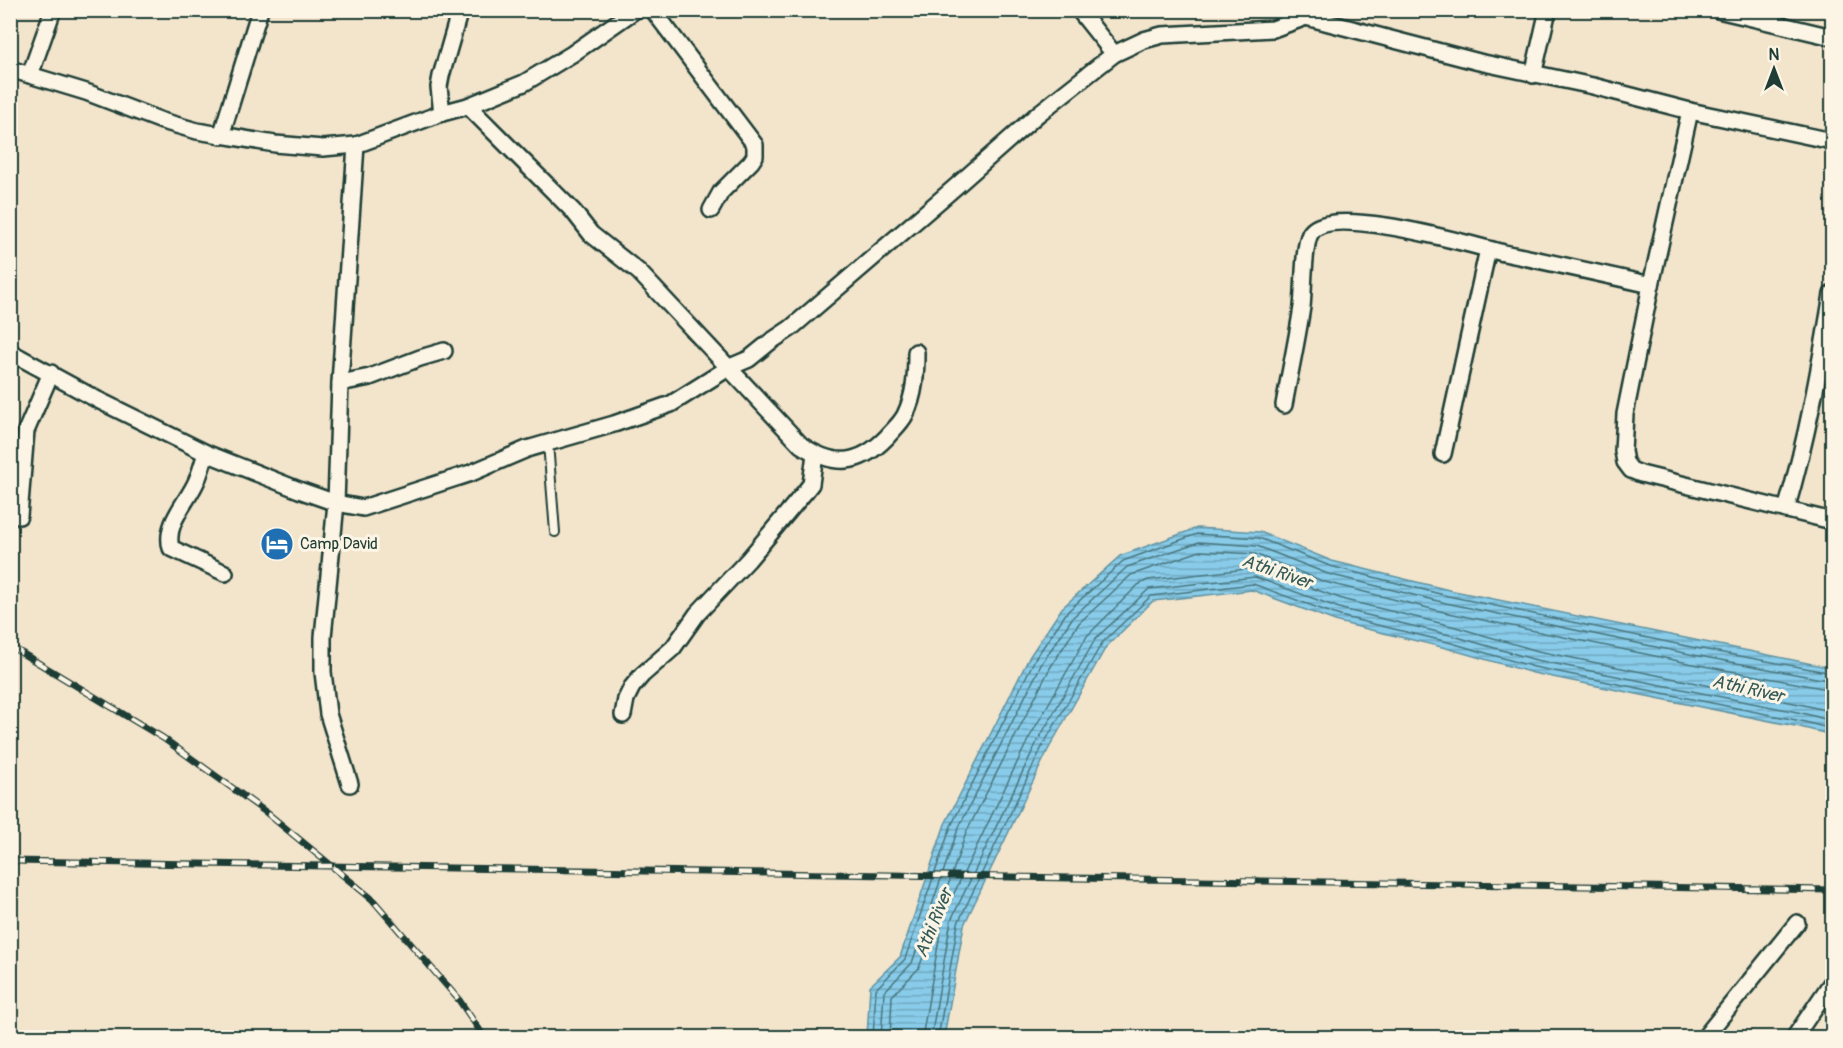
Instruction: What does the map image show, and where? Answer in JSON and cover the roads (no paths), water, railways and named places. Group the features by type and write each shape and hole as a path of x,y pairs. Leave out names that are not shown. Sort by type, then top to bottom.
{"street":[{"path":"30,75 53,10"},
{"path":"221,136 260,10"},
{"path":"442,112 439,87 460,10"},
{"path":"10,69 86,92 162,121 221,136 323,148 356,145 442,112 468,106 533,77 572,54 635,10"},
{"path":"653,10 755,145 751,162 722,192 711,210"},
{"path":"1079,10 1114,54"},
{"path":"1533,75 1548,10"},
{"path":"1718,10 1833,37"},
{"path":"10,352 206,453 336,503 363,508 471,473 527,449 656,410 671,404 730,367 749,359 791,328 1038,114 1114,54 1144,40 1162,35 1273,29 1307,14 1533,75 1593,86 1690,111 1833,141"},
{"path":"468,106 573,211 591,234 639,272 801,445 815,454 839,461 867,455 881,444 904,416 916,377 916,352"},
{"path":"1690,111 1625,414 1623,451 1625,462 1631,470 1641,474 1833,521"},
{"path":"350,784 328,714 323,672 323,637 336,503 340,383 356,145"},
{"path":"1284,405 1302,304 1307,251 1310,235 1316,228 1331,224 1372,224 1406,228 1488,249 1651,285"},
{"path":"1443,454 1488,249"},
{"path":"1786,510 1801,459 1833,294"},
{"path":"340,383 370,377 444,351"},
{"path":"19,516 26,431 51,373"},
{"path":"206,453 197,481 172,524 168,538 171,548 225,573"},
{"path":"623,715 626,699 632,687 642,675 673,648 697,614 748,560 804,494 811,484 815,454"},
{"path":"1704,1038 1797,923"},
{"path":"1794,1038 1833,982"}],"lane":[{"path":"548,443 555,532"}],"water":[{"name":"Athi River","path":"1197,528 1260,532 1332,561 1449,590 1832,668 1832,735 1533,673 1446,648 1338,622 1252,590 1153,601 1106,647 1048,750 964,925 944,1037 867,1037 870,986 900,957 945,824 1030,656 1062,608 1120,556"}],"railway":[{"path":"10,646 163,738 267,813 372,899 459,1000 485,1038"},
{"path":"10,861 1832,890"}],"place":[{"name":"Camp David","path":"277,544"}]}
